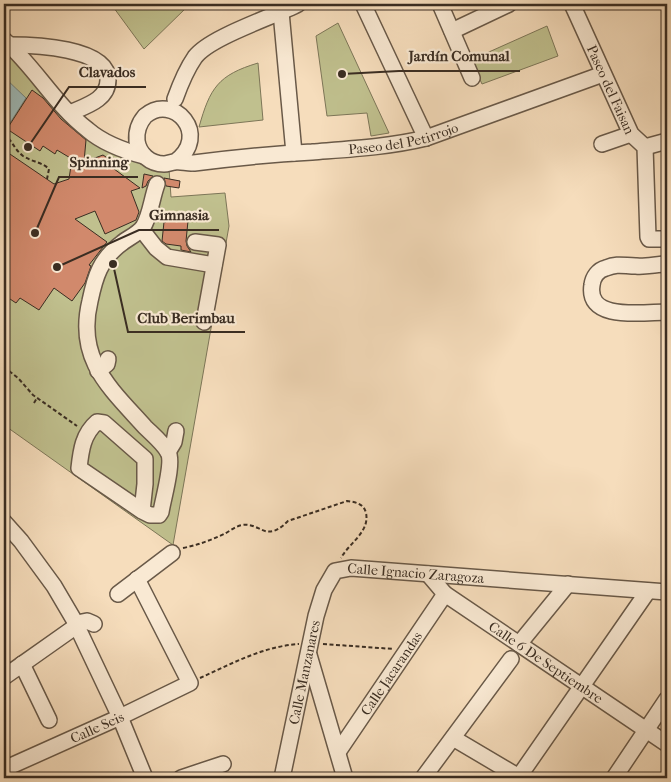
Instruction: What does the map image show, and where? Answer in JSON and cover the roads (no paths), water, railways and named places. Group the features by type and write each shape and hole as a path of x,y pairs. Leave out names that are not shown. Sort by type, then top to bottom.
{"street":[{"path":"163,172 138,146 136,136 139,126 145,117 154,111 174,104 189,67 201,51 229,35 298,4"},
{"path":"363,4 426,138"},
{"path":"440,4 472,78"},
{"path":"452,31 509,4"},
{"name":"Paseo del Faisan","path":"572,4 631,134 644,147 657,238"},
{"path":"281,12 294,153"},
{"path":"7,42 88,131 163,172"},
{"path":"7,42 41,46 88,56 98,61 105,69 108,78 107,87 103,95 96,101 70,113"},
{"name":"Paseo del Petirrojo","path":"163,172 294,153 384,146 426,138 603,74"},
{"path":"168,452 127,407 98,371 90,356 86,342 86,327 89,302 99,269 112,250 142,230 163,172 183,156 190,145 190,133 187,123 174,104"},
{"path":"602,144 631,134"},
{"path":"644,147 667,141"},
{"path":"142,230 156,248 167,257 214,265"},
{"path":"657,238 666,264 642,266 622,264 604,268 593,278 592,296 596,304 603,310 612,312 667,312"},
{"path":"657,238 642,266 608,277 603,281 601,290 602,296 614,302 667,302"},
{"path":"195,242 218,245 204,322"},
{"path":"98,371 107,364 108,359"},
{"path":"142,511 145,459 101,421 94,424 83,442 79,468 142,511 155,516 161,512 169,464 168,452 174,442 176,431"},
{"path":"4,522 21,541 54,586 77,626 120,717 145,778"},
{"path":"118,594 172,552"},
{"name":"Calle Ignacio Zaragoza","path":"335,571 351,568 667,592"},
{"name":"Calle Manzanares","path":"282,778 308,651 324,590 335,571"},
{"name":"Calle 6 De Septiembre","path":"428,574 445,594 667,744"},
{"name":"Calle Seis","path":"4,769 190,683 137,579"},
{"path":"519,644 568,584"},
{"path":"453,738 519,778 648,591"},
{"name":"Calle Jacarandas","path":"338,752 445,594"},
{"path":"4,677 82,622 94,624"},
{"path":"308,651 345,778"},
{"path":"423,778 511,659"},
{"path":"22,664 49,720"},
{"path":"614,778 667,699"},
{"path":"185,778 222,764"}],"water":[{"path":"4,77 26,98 10,123 4,121"}],"place":[{"name":"Jardín Comunal","path":"342,74"},
{"name":"Clavados","path":"28,147"},
{"name":"Spinning","path":"35,233"},
{"name":"Club Berimbau","path":"113,264"},
{"name":"Gimnasia","path":"57,267"}]}
